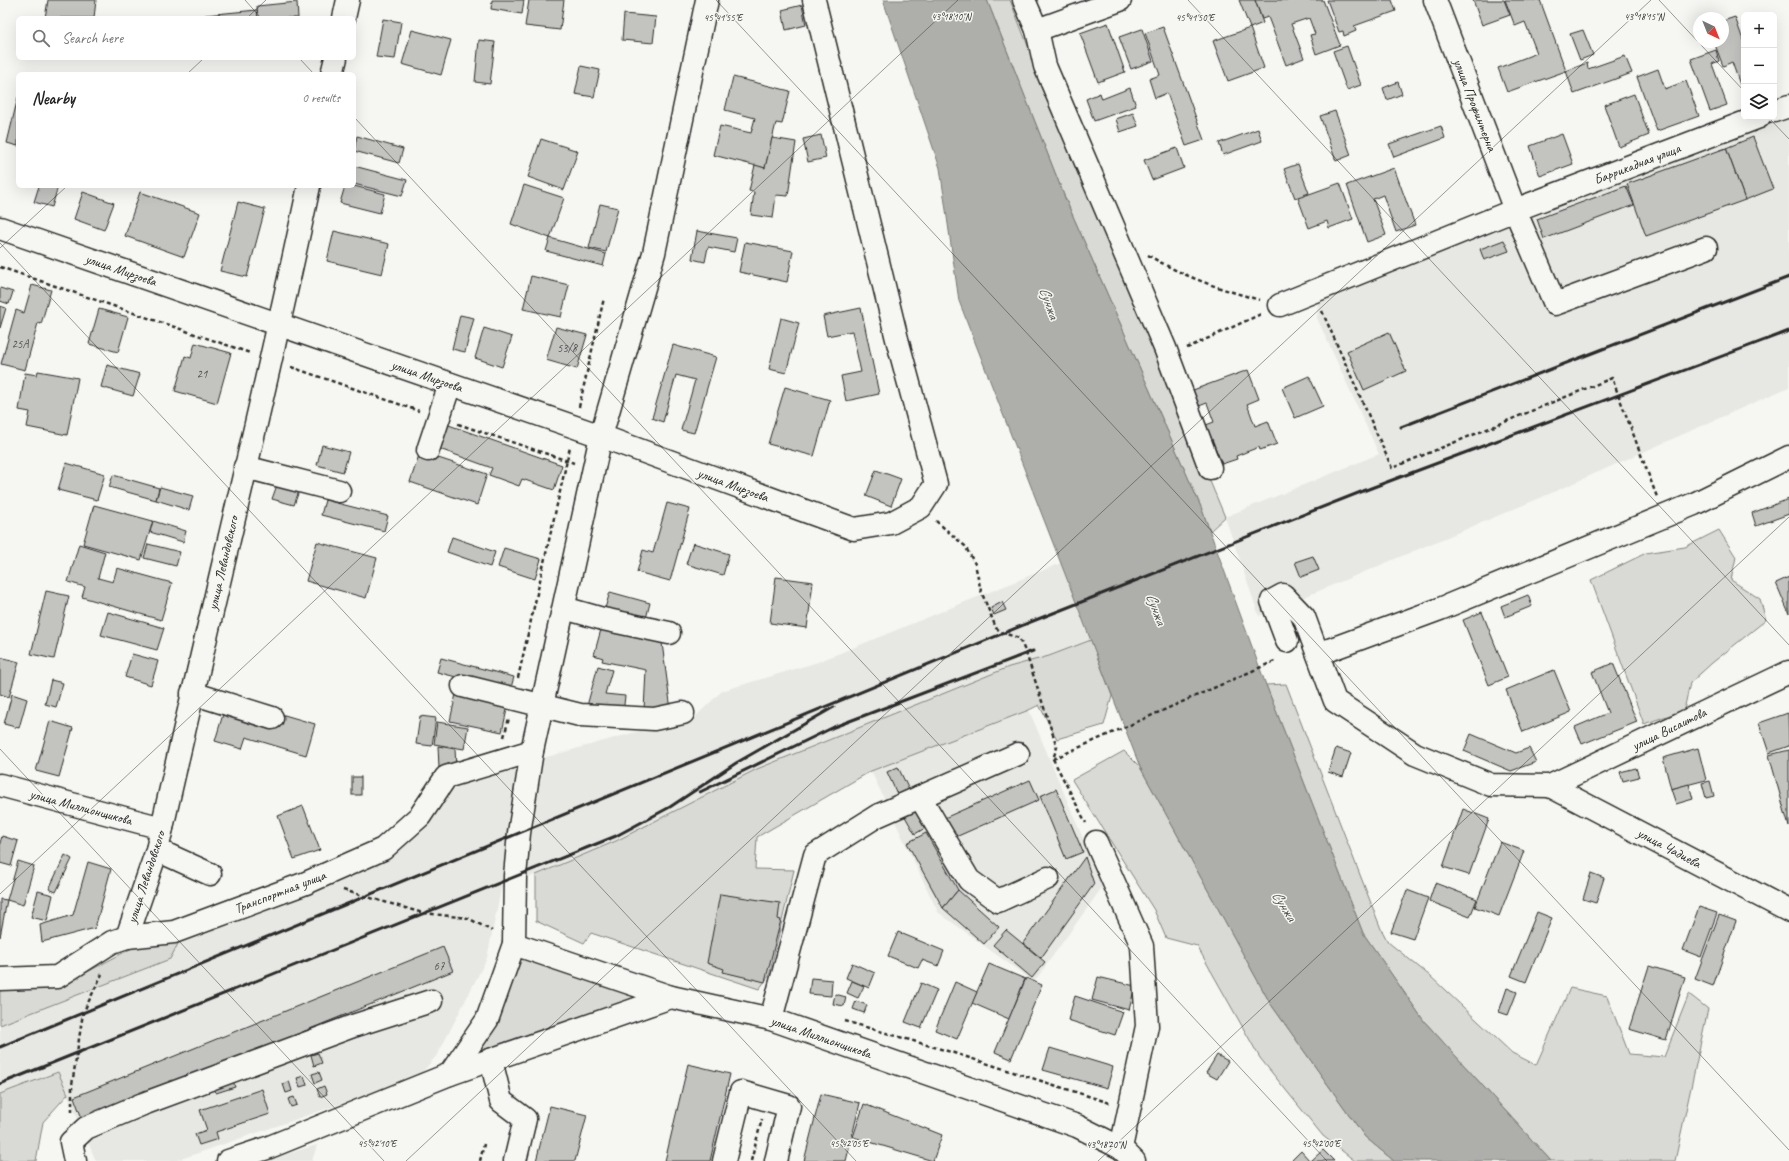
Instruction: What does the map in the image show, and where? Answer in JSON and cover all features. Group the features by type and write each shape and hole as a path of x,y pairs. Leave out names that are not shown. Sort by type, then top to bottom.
{"street":[{"path":"344,16 348,0"},
{"path":"450,1074 487,1020 514,944 515,876 518,833 532,751 601,436 654,254 707,0"},
{"path":"814,0 897,339 936,484 921,507"},
{"path":"1024,0 1037,30 1045,66 1168,356 1210,468"},
{"path":"1037,30 1120,0"},
{"name":"улица Профинтерна","path":"1435,0 1516,210 1555,304 1706,248"},
{"path":"332,72 336,60"},
{"path":"1777,110 1789,106"},
{"name":"Баррикадная улица","path":"1280,306 1313,291 1516,210 1751,120"},
{"name":"улица Левандовского","path":"127,937 157,850 192,693 280,325 309,188"},
{"name":"улица Мирзоева","path":"0,228 601,436 854,529 891,523 921,507"},
{"path":"428,450 450,384"},
{"path":"1318,654 1440,609 1694,504 1789,457"},
{"path":"245,467 339,491"},
{"path":"1287,641 1272,602 1283,595 1294,605 1304,618 1335,701 1414,754 1490,785 1550,786"},
{"path":"564,608 603,619 669,633"},
{"name":"улица Висаитова","path":"1550,786 1789,672"},
{"path":"463,686 580,715 654,718 683,712"},
{"path":"192,693 272,718"},
{"name":"Транспортная улица","path":"0,979 57,977 112,942 127,937 174,932 306,884 383,849 420,816 446,776 532,751"},
{"path":"771,1019 816,855 877,816 1018,754"},
{"name":"улица Миллионщикова","path":"0,785 162,828"},
{"name":"улица Чадиева","path":"1550,786 1789,911"},
{"path":"920,797 969,880 998,901 1048,878"},
{"path":"1096,842 1142,946 1147,1026 1129,1110 1128,1157"},
{"path":"157,850 210,874"},
{"name":"улица Миллионщикова","path":"514,944 671,998 771,1019 1077,1126 1128,1157"},
{"path":"228,1161 265,1155 450,1074 671,998"},
{"path":"73,1152 86,1128 143,1104 353,1026 432,1001"},
{"path":"491,1060 500,1101 525,1119 515,1161"},
{"path":"724,1161 741,1092 790,1106 776,1161"}],"path":[{"path":"1117,235 1173,270 1222,290 1280,306"},
{"path":"0,266 594,470"},
{"path":"1313,291 1392,468 1612,378 1664,516"},
{"path":"499,761 604,298"},
{"path":"1168,356 1280,306"},
{"path":"921,507 965,546 975,564 981,591 996,628 1003,634 1019,638 1026,653 1057,747 1052,759"},
{"path":"1052,759 1266,666"},
{"path":"1052,759 1096,842"},
{"path":"345,892 423,913 468,918"},
{"path":"73,1152 72,1084 83,1014 94,992"},
{"path":"844,1020 951,1052 1129,1110"},
{"path":"751,1161 767,1099"},
{"path":"480,1161 484,1144"}],"shaded area":[{"path":"987,0 1010,0 1035,64 1225,517 1210,531 1201,507 1065,198"},
{"path":"1789,114 1789,387 1540,498 1259,616 1225,517 1379,454 1317,318 1318,300"},
{"path":"1719,530 1736,557 1731,580 1760,599 1766,620 1712,663 1690,683 1684,710 1644,724 1591,580 1646,553 1685,547"},
{"path":"1061,563 1091,640 1049,656 1009,667 757,769 616,841 501,889 487,958 438,1054 418,1077 175,1161 96,1161 58,1072 0,1094 0,1025 170,959 180,940 390,856 454,783 654,727 693,719 722,691 818,662"},
{"path":"1091,640 1112,696 1104,725 1057,739 1039,705 871,771 757,837 755,869 794,870 769,976 759,989 591,933 584,943 536,921 536,875 616,841 757,769 1009,667 1049,656"},
{"path":"1286,684 1381,929 1388,942 1430,976 1512,1053 1536,1065 1570,988 1607,996 1629,1054 1664,1057 1689,994 1708,1009 1675,1161 1551,1161 1424,1021 1363,933 1266,685"},
{"path":"1029,710 1103,886 1034,982 938,912 871,771"},
{"path":"1124,751 1140,767 1270,1003 1365,1137 1394,1161 1355,1161 1323,1136 1260,1058 1197,946 1166,938 1154,910 1072,780"},
{"path":"180,940 170,959 0,1025 0,989 63,985 134,947"},
{"path":"514,944 671,997 450,1074"},
{"path":"58,1072 68,1094 43,1122 36,1161 0,1161 0,1094"},
{"path":"317,1145 312,1161 262,1161"}],"water":[{"name":"Сунжа","path":"883,0 987,0 1065,198 1201,507 1266,685 1363,933 1424,1021 1551,1161 1394,1161 1365,1137 1270,1003 1140,767 959,301 940,168"}],"building":[{"path":"48,0 96,0 94,16 45,16"},
{"path":"492,0 524,0 522,14 491,9"},
{"path":"529,0 564,0 560,30 525,26"},
{"path":"1239,0 1255,0 1263,23 1250,28"},
{"path":"1255,0 1323,0 1340,45 1316,54 1310,35 1315,34 1309,18 1291,24 1304,58 1286,65 1268,17 1262,19"},
{"path":"1327,0 1392,0 1396,11 1354,26 1356,31 1344,36 1343,31 1339,32"},
{"path":"1473,0 1504,0 1510,15 1482,25"},
{"path":"1505,0 1540,0 1566,71 1507,92 1498,68 1537,53 1525,22 1515,26"},
{"path":"297,2 298,16 258,16 257,6"},
{"path":"802,5 806,25 786,30 782,10"},
{"path":"257,10 258,16 205,16"},
{"path":"624,14 656,17 653,43 622,40"},
{"path":"1735,17 1741,34 1741,88 1732,62 1723,66 1716,48 1729,48 1729,19"},
{"path":"383,19 401,22 395,59 376,57"},
{"path":"1108,23 1125,72 1098,82 1080,33"},
{"path":"1163,27 1204,140 1186,146 1167,93 1155,98 1149,79 1160,75 1145,33"},
{"path":"1250,28 1264,68 1228,81 1213,41"},
{"path":"1142,29 1153,61 1131,69 1119,37"},
{"path":"412,30 451,40 441,75 402,64"},
{"path":"1583,30 1593,55 1580,60 1570,34"},
{"path":"479,40 495,42 490,84 475,82"},
{"path":"1347,46 1361,85 1347,90 1333,51"},
{"path":"1716,50 1719,61 1712,64 1727,105 1710,111 1691,59"},
{"path":"1625,56 1632,73 1574,94 1566,71 1587,63 1588,69"},
{"path":"581,66 600,70 594,97 575,94"},
{"path":"1658,69 1665,89 1686,81 1699,116 1657,131 1637,77"},
{"path":"733,77 790,91 782,124 776,123 765,168 713,155 720,126 751,133 755,118 725,110"},
{"path":"1398,82 1402,94 1387,100 1383,88"},
{"path":"1130,88 1136,106 1094,121 1086,99 1100,93 1102,99"},
{"path":"1634,94 1649,135 1619,147 1604,105"},
{"path":"16,105 16,145 7,143"},
{"path":"1335,111 1351,155 1336,161 1320,116"},
{"path":"1133,113 1138,126 1120,132 1116,119"},
{"path":"1441,126 1445,138 1394,157 1389,144"},
{"path":"1258,129 1262,141 1223,155 1219,143"},
{"path":"1562,134 1573,164 1540,176 1530,146"},
{"path":"821,135 826,158 808,162 803,139"},
{"path":"357,136 403,149 399,163 356,152"},
{"path":"1753,137 1773,189 1745,200 1726,148"},
{"path":"772,138 796,142 788,196 776,195 773,218 751,215 754,192 749,191 755,165 765,168"},
{"path":"541,139 578,151 564,190 528,177"},
{"path":"1177,148 1184,168 1152,180 1144,160"},
{"path":"1726,148 1745,200 1646,236 1627,184"},
{"path":"1298,164 1309,193 1295,198 1284,169"},
{"path":"356,167 407,180 402,196 356,184"},
{"path":"1394,168 1415,225 1396,232 1383,195 1373,199 1386,235 1367,242 1347,185"},
{"path":"1340,183 1353,219 1329,228 1327,221 1309,228 1298,198"},
{"path":"524,185 564,198 550,238 511,224"},
{"path":"1626,186 1634,205 1544,239 1537,219"},
{"path":"356,187 385,194 380,213 340,203 344,188 356,188"},
{"path":"38,188 57,188 52,207 34,202"},
{"path":"83,192 114,203 104,230 74,219"},
{"path":"140,192 200,213 184,257 125,236"},
{"path":"238,202 265,209 247,277 220,271"},
{"path":"600,204 618,208 606,252 589,248"},
{"path":"334,231 389,244 382,274 327,261"},
{"path":"697,231 737,238 734,252 708,247 705,262 692,259"},
{"path":"550,238 606,254 603,266 546,251"},
{"path":"1504,240 1509,251 1484,260 1480,249"},
{"path":"745,242 793,251 787,282 739,272"},
{"path":"531,276 569,285 561,317 523,309"},
{"path":"32,285 51,290 41,324 38,323 25,370 1,364 16,310 24,313"},
{"path":"0,288 13,292 9,304 0,301"},
{"path":"0,306 6,308 0,328"},
{"path":"861,308 879,394 846,401 841,376 861,372 852,331 827,336 823,316"},
{"path":"99,309 128,317 118,352 89,344"},
{"path":"460,315 474,318 465,352 452,349"},
{"path":"781,318 799,323 786,373 769,369"},
{"path":"556,327 587,335 577,369 546,360"},
{"path":"484,328 512,337 502,367 475,358"},
{"path":"1389,332 1406,371 1364,390 1347,351"},
{"path":"195,343 231,353 217,403 175,391 185,356 191,358"},
{"path":"673,345 716,357 694,433 681,430 695,380 676,375 663,422 652,418"},
{"path":"107,365 140,374 133,396 101,387"},
{"path":"1248,370 1259,399 1247,404 1255,426 1268,421 1277,444 1260,450 1259,447 1236,456 1237,459 1222,464 1206,425 1214,422 1207,403 1199,406 1193,390"},
{"path":"38,371 78,378 67,435 27,427 30,412 19,410 25,373 37,375"},
{"path":"1309,376 1323,406 1295,418 1282,388"},
{"path":"785,387 830,400 814,456 768,444"},
{"path":"443,423 562,465 554,490 522,479 519,486 489,475 492,468 434,447"},
{"path":"322,445 349,452 343,472 317,465"},
{"path":"420,452 487,474 477,505 410,482"},
{"path":"66,463 105,474 97,500 58,490"},
{"path":"876,470 901,479 891,506 866,496"},
{"path":"113,475 159,488 156,500 109,487"},
{"path":"277,485 299,491 294,505 272,499"},
{"path":"160,487 193,496 189,510 156,500"},
{"path":"1789,499 1789,514 1756,526 1752,513"},
{"path":"325,500 388,516 384,531 321,515"},
{"path":"667,503 690,509 670,581 637,572 643,550 653,553"},
{"path":"94,505 153,521 141,560 83,544"},
{"path":"153,521 186,531 183,542 150,532"},
{"path":"452,537 495,552 490,567 447,552"},
{"path":"317,542 377,558 366,598 306,581"},
{"path":"693,543 729,554 723,575 686,564"},
{"path":"79,544 105,552 98,578 113,582 117,568 172,583 161,620 82,597 85,587 68,582"},
{"path":"148,544 180,552 176,566 144,558"},
{"path":"504,548 541,559 535,579 498,567"},
{"path":"1313,556 1319,570 1301,577 1295,562"},
{"path":"776,577 813,582 807,628 770,623"},
{"path":"1789,577 1789,614 1776,583"},
{"path":"46,591 69,596 54,659 31,654"},
{"path":"610,592 650,603 644,626 603,615"},
{"path":"1528,595 1532,606 1505,617 1501,606"},
{"path":"1002,602 1006,610 994,615 991,608"},
{"path":"108,612 164,628 157,650 101,635"},
{"path":"1482,612 1508,677 1489,685 1463,620"},
{"path":"603,622 642,638 662,643 671,710 644,710 646,670 602,661 603,658 594,655"},
{"path":"132,654 158,661 151,685 125,677"},
{"path":"0,657 19,662 9,697 0,694"},
{"path":"441,658 514,677 510,691 437,672"},
{"path":"1613,663 1637,722 1582,744 1575,727 1608,713 1592,672"},
{"path":"598,666 612,670 605,694 625,696 623,713 585,713"},
{"path":"1554,670 1571,712 1523,732 1506,690"},
{"path":"51,680 63,683 56,707 45,704"},
{"path":"12,694 27,699 19,728 4,724"},
{"path":"456,694 508,705 502,732 450,721"},
{"path":"224,711 281,714 315,724 306,755 246,737 242,749 215,741"},
{"path":"1788,713 1789,746 1769,753 1759,723"},
{"path":"420,716 436,718 432,746 416,744"},
{"path":"50,721 73,728 59,777 36,771"},
{"path":"437,722 468,727 464,749 434,744"},
{"path":"1471,734 1516,753 1529,748 1536,762 1511,771 1464,751"},
{"path":"438,746 455,749 456,767 439,768"},
{"path":"1336,748 1351,753 1343,777 1328,772"},
{"path":"1698,748 1706,780 1671,789 1663,758"},
{"path":"1789,750 1789,827 1769,755"},
{"path":"898,767 909,790 898,796 887,772"},
{"path":"1636,768 1639,777 1623,781 1620,772"},
{"path":"352,777 361,777 361,795 352,795"},
{"path":"1030,780 1039,800 949,840 940,820"},
{"path":"1710,781 1714,796 1706,798 1702,783"},
{"path":"1689,784 1693,799 1676,804 1671,789"},
{"path":"1056,789 1083,852 1066,859 1040,796"},
{"path":"303,806 320,850 294,859 278,816"},
{"path":"913,807 925,828 915,834 903,813"},
{"path":"1463,809 1489,819 1469,875 1443,867"},
{"path":"926,833 958,890 943,908 907,843"},
{"path":"2,836 18,841 11,866 0,863 0,843"},
{"path":"1500,842 1524,851 1499,916 1475,907"},
{"path":"65,855 72,859 56,892 49,889"},
{"path":"1085,857 1094,884 1041,958 1023,943"},
{"path":"18,861 34,866 23,905 7,900"},
{"path":"88,862 111,869 95,928 42,942 40,925 73,915"},
{"path":"1591,873 1604,878 1596,903 1583,899"},
{"path":"1435,883 1477,899 1470,917 1429,901"},
{"path":"958,890 999,927 984,944 943,908"},
{"path":"1407,890 1428,898 1413,939 1391,932"},
{"path":"38,891 53,895 47,921 31,917"},
{"path":"720,894 780,903 778,919 781,920 765,982 723,972 724,969 707,963"},
{"path":"0,899 7,900 0,937"},
{"path":"1699,907 1717,913 1701,957 1683,950"},
{"path":"1537,912 1552,918 1526,982 1511,976"},
{"path":"1719,915 1736,921 1713,986 1695,979"},
{"path":"1006,930 1045,962 1032,978 993,945"},
{"path":"898,932 944,951 938,966 922,960 918,968 888,956"},
{"path":"443,947 453,971 83,1121 74,1097"},
{"path":"852,963 875,973 869,988 846,978"},
{"path":"989,964 1025,979 1009,1019 972,1003"},
{"path":"1649,966 1685,977 1666,1040 1629,1029"},
{"path":"1098,977 1135,986 1129,1010 1092,1000"},
{"path":"811,978 832,980 831,996 809,994"},
{"path":"1026,978 1042,985 1011,1059 995,1052"},
{"path":"852,981 864,986 858,998 847,993"},
{"path":"955,982 977,992 957,1039 935,1030"},
{"path":"921,983 937,990 921,1028 905,1022"},
{"path":"1507,988 1517,992 1508,1015 1499,1012"},
{"path":"835,994 846,997 844,1006 833,1004"},
{"path":"1075,996 1123,1012 1115,1035 1068,1020"},
{"path":"856,1001 867,1005 864,1013 853,1009"},
{"path":"1050,1048 1113,1067 1107,1088 1043,1070"},
{"path":"318,1053 322,1063 314,1066 311,1055"},
{"path":"1217,1055 1228,1061 1217,1079 1206,1073"},
{"path":"688,1064 730,1074 710,1161 665,1161"},
{"path":"319,1072 322,1080 315,1083 312,1074"},
{"path":"304,1076 307,1085 300,1087 297,1078"},
{"path":"232,1077 235,1087 216,1093 213,1084"},
{"path":"289,1081 292,1091 286,1093 283,1084"},
{"path":"324,1086 327,1094 320,1097 317,1089"},
{"path":"262,1089 270,1114 216,1132 218,1139 199,1145 195,1134 207,1130 200,1110"},
{"path":"821,1094 860,1103 846,1161 804,1161"},
{"path":"294,1097 297,1105 291,1107 288,1099"},
{"path":"864,1104 942,1135 933,1161 853,1137"},
{"path":"550,1106 587,1115 575,1161 536,1161"},
{"path":"1323,1150 1334,1161 1311,1161"},
{"path":"1301,1151 1310,1161 1291,1161"}],"railway":[{"path":"1401,427 1789,277"},
{"path":"0,1047 1028,623 1371,488 1789,331"},
{"path":"700,792 834,727 1033,651"},
{"path":"0,1084 616,836 670,807 736,763 834,707"}]}
